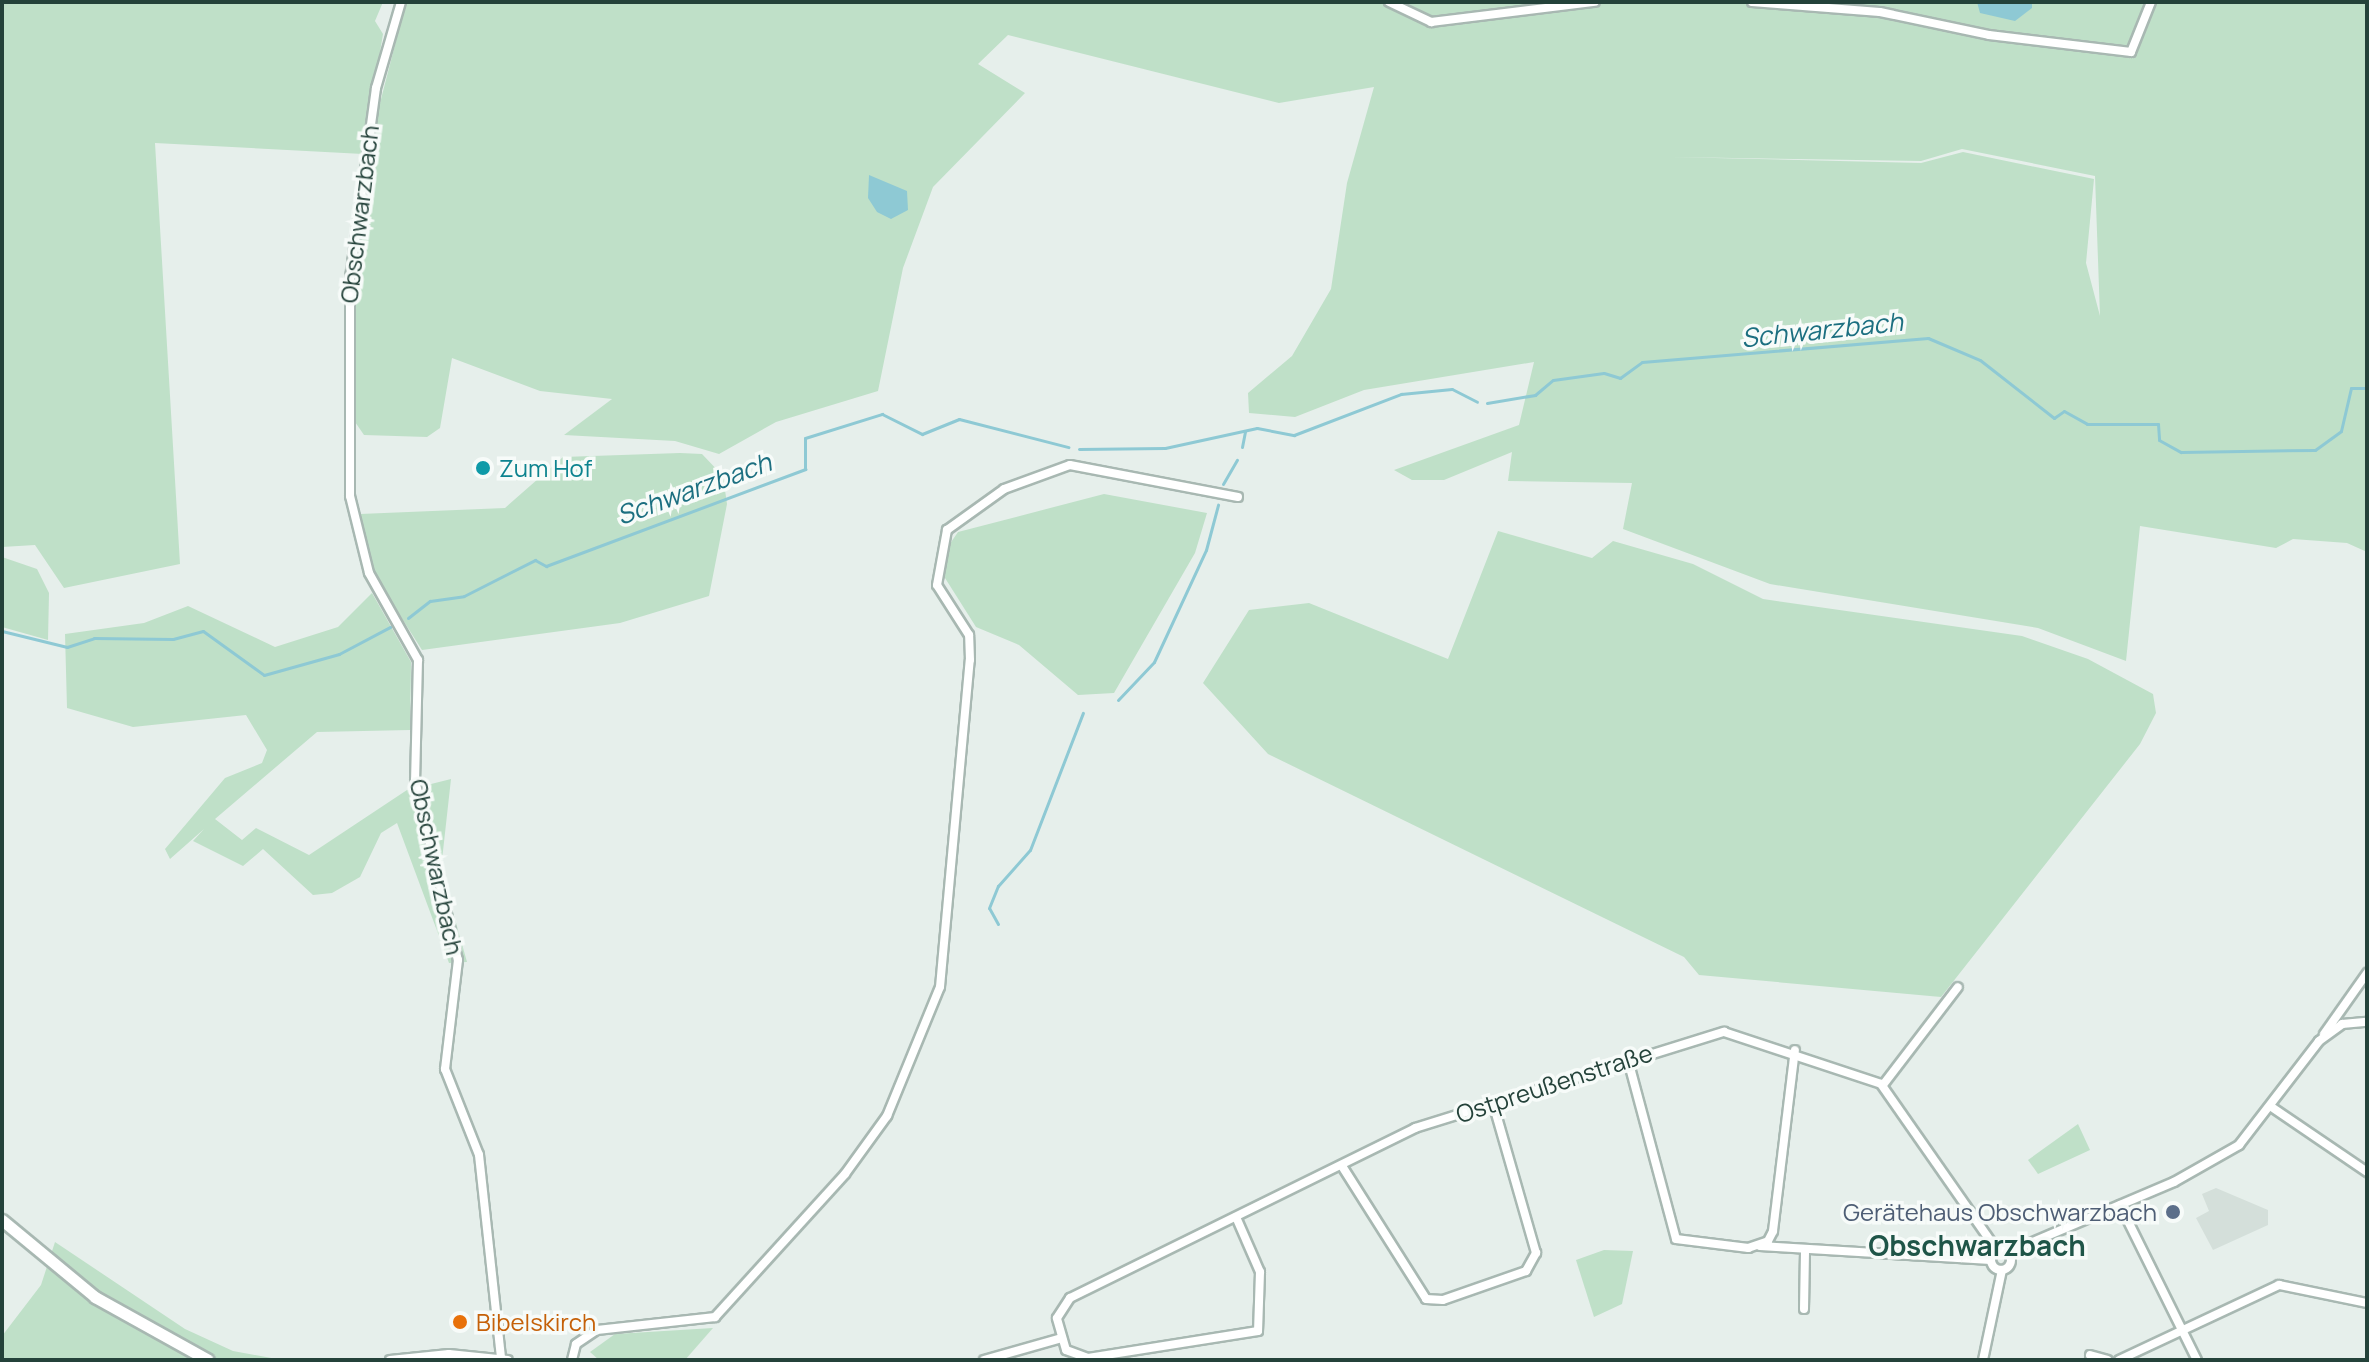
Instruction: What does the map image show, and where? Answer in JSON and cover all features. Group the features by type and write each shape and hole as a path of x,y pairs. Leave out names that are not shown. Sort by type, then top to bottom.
{"main road":[{"path":"2,1220 95,1297 208,1360"}],"street":[{"name":"Obschwarzbach","path":"401,2 376,88 350,278 350,496 369,573 418,660 415,780 458,960 445,1069 479,1155 501,1359"},
{"path":"1389,2 1431,22 1595,2"},
{"path":"1752,2 1880,12 1989,35 2131,52 2151,2"},
{"path":"572,1360 576,1344 597,1330 715,1317 845,1174 887,1116 940,987 970,660 969,635 937,585 947,530 1004,489 1070,465 1238,497"},
{"path":"1958,987 1883,1085 1997,1250 2009,1252 2120,1205 2239,1145 2273,1108 2367,973"},
{"path":"2319,1041 2342,1024 2367,1022"},
{"name":"Ostpreußenstraße","path":"1062,1338 1057,1318 1070,1298 1415,1128 1628,1060 1724,1032 1795,1050 1883,1085"},
{"path":"1760,1246 1773,1231 1795,1050"},
{"path":"1628,1060 1676,1239 1688,1246 1760,1246 1805,1253 1991,1260 2002,1270"},
{"path":"1342,1166 1426,1299 1443,1300 1526,1271 1536,1253 1493,1103"},
{"path":"2273,1108 2367,1172"},
{"path":"2120,1205 2197,1360"},
{"path":"984,1360 1062,1338 1066,1350 1088,1358 1258,1331 1260,1272 1236,1217"},
{"path":"1991,1260 1997,1250"},
{"path":"1983,1360 2002,1270 2011,1264 2009,1252"},
{"path":"1804,1309 1805,1253"},
{"path":"2119,1360 2279,1285 2367,1303"},
{"path":"2090,1355 2107,1360"},
{"path":"390,1360 508,1360"}],"shaded area":[{"path":"2216,1188 2268,1210 2268,1225 2213,1250 2196,1218 2209,1211 2202,1194"}],"green space":[{"path":"2,2 383,2 375,21 383,34 363,154 155,143 180,564 64,588 35,545 2,547"},
{"path":"406,2 2367,2 2367,552 2347,543 2293,539 2276,548 2140,526 2126,661 2038,628 1770,584 1623,529 1632,483 1508,481 1512,452 1444,480 1412,480 1394,470 1519,425 1534,362 1364,390 1295,417 1249,413 1248,393 1292,356 1331,289 1347,183 1374,87 1279,103 1008,35 978,64 1025,93 933,187 903,268 878,391 776,422 719,454 675,441 564,435 612,399 540,391 452,358 440,428 427,437 364,435 353,419 348,337 371,138","holes":["1962,149 2095,176 2100,316 2086,263 2094,179 1963,152 1921,163 1671,157 1921,161"]},
{"path":"702,454 723,476 727,504 709,596 620,623 422,650 373,573 360,514 505,508 563,457"},
{"path":"1104,494 1207,513 1195,553 1114,693 1078,695 1019,645 976,627 945,578 945,551 958,532"},
{"path":"1498,531 1592,558 1613,541 1693,564 1763,599 2022,636 2088,659 2153,694 2156,713 2140,744 1941,997 1699,975 1684,957 1268,754 1203,683 1249,610 1309,603 1448,659"},
{"path":"2,557 37,569 49,593 48,640 2,627"},
{"path":"372,593 411,662 410,730 317,732 215,819 242,840 256,828 309,855 407,790 451,779 441,869 467,962 449,963 397,823 381,833 360,877 332,893 313,895 263,849 243,866 193,841 204,829 170,859 165,849 225,778 262,763 267,750 246,715 133,727 67,708 65,634 144,623 188,606 275,647 338,627"},
{"path":"2078,1124 2090,1150 2038,1174 2028,1160"},
{"path":"55,1242 185,1329 233,1351 282,1360 2,1360 2,1336 41,1285"},
{"path":"1604,1250 1633,1251 1622,1304 1594,1317 1576,1260"},
{"path":"713,1328 685,1360 599,1360 590,1352 615,1334"}],"water":[{"path":"1977,2 2032,2 2032,8 2015,21 1980,13"},
{"path":"869,175 907,191 908,210 891,219 877,212 868,198"}],"waterway":[{"name":"Schwarzbach","path":"1487,403 1535,395 1553,380 1604,373 1620,378 1642,362 1928,338 1980,360 2054,418 2064,411 2087,424 2158,424 2159,440 2181,452 2315,450 2341,431 2351,388 2367,388"},
{"name":"Schwarzbach","path":"1079,449 1165,448 1257,428 1294,435 1401,394 1452,389 1477,402"},
{"name":"Schwarzbach","path":"408,618 430,601 464,596 535,560 546,566 805,469 805,438 882,414 922,434 959,419 1068,447"},
{"path":"1242,447 1245,431"},
{"path":"1223,484 1237,460"},
{"path":"1118,700 1154,662 1206,550 1218,505"},
{"name":"Schwarzbach","path":"2,631 67,647 94,638 173,639 203,631 264,675 339,654 390,627"},
{"path":"998,924 989,908 998,886 1030,850 1083,713"}],"place":[{"name":"Zum Hof","path":"483,468"},
{"name":"Gerätehaus Obschwarzbach","path":"2173,1212"},
{"name":"Bibelskirch","path":"460,1322"}],"district":[{"name":"Obschwarzbach","path":"1977,1245"}]}
